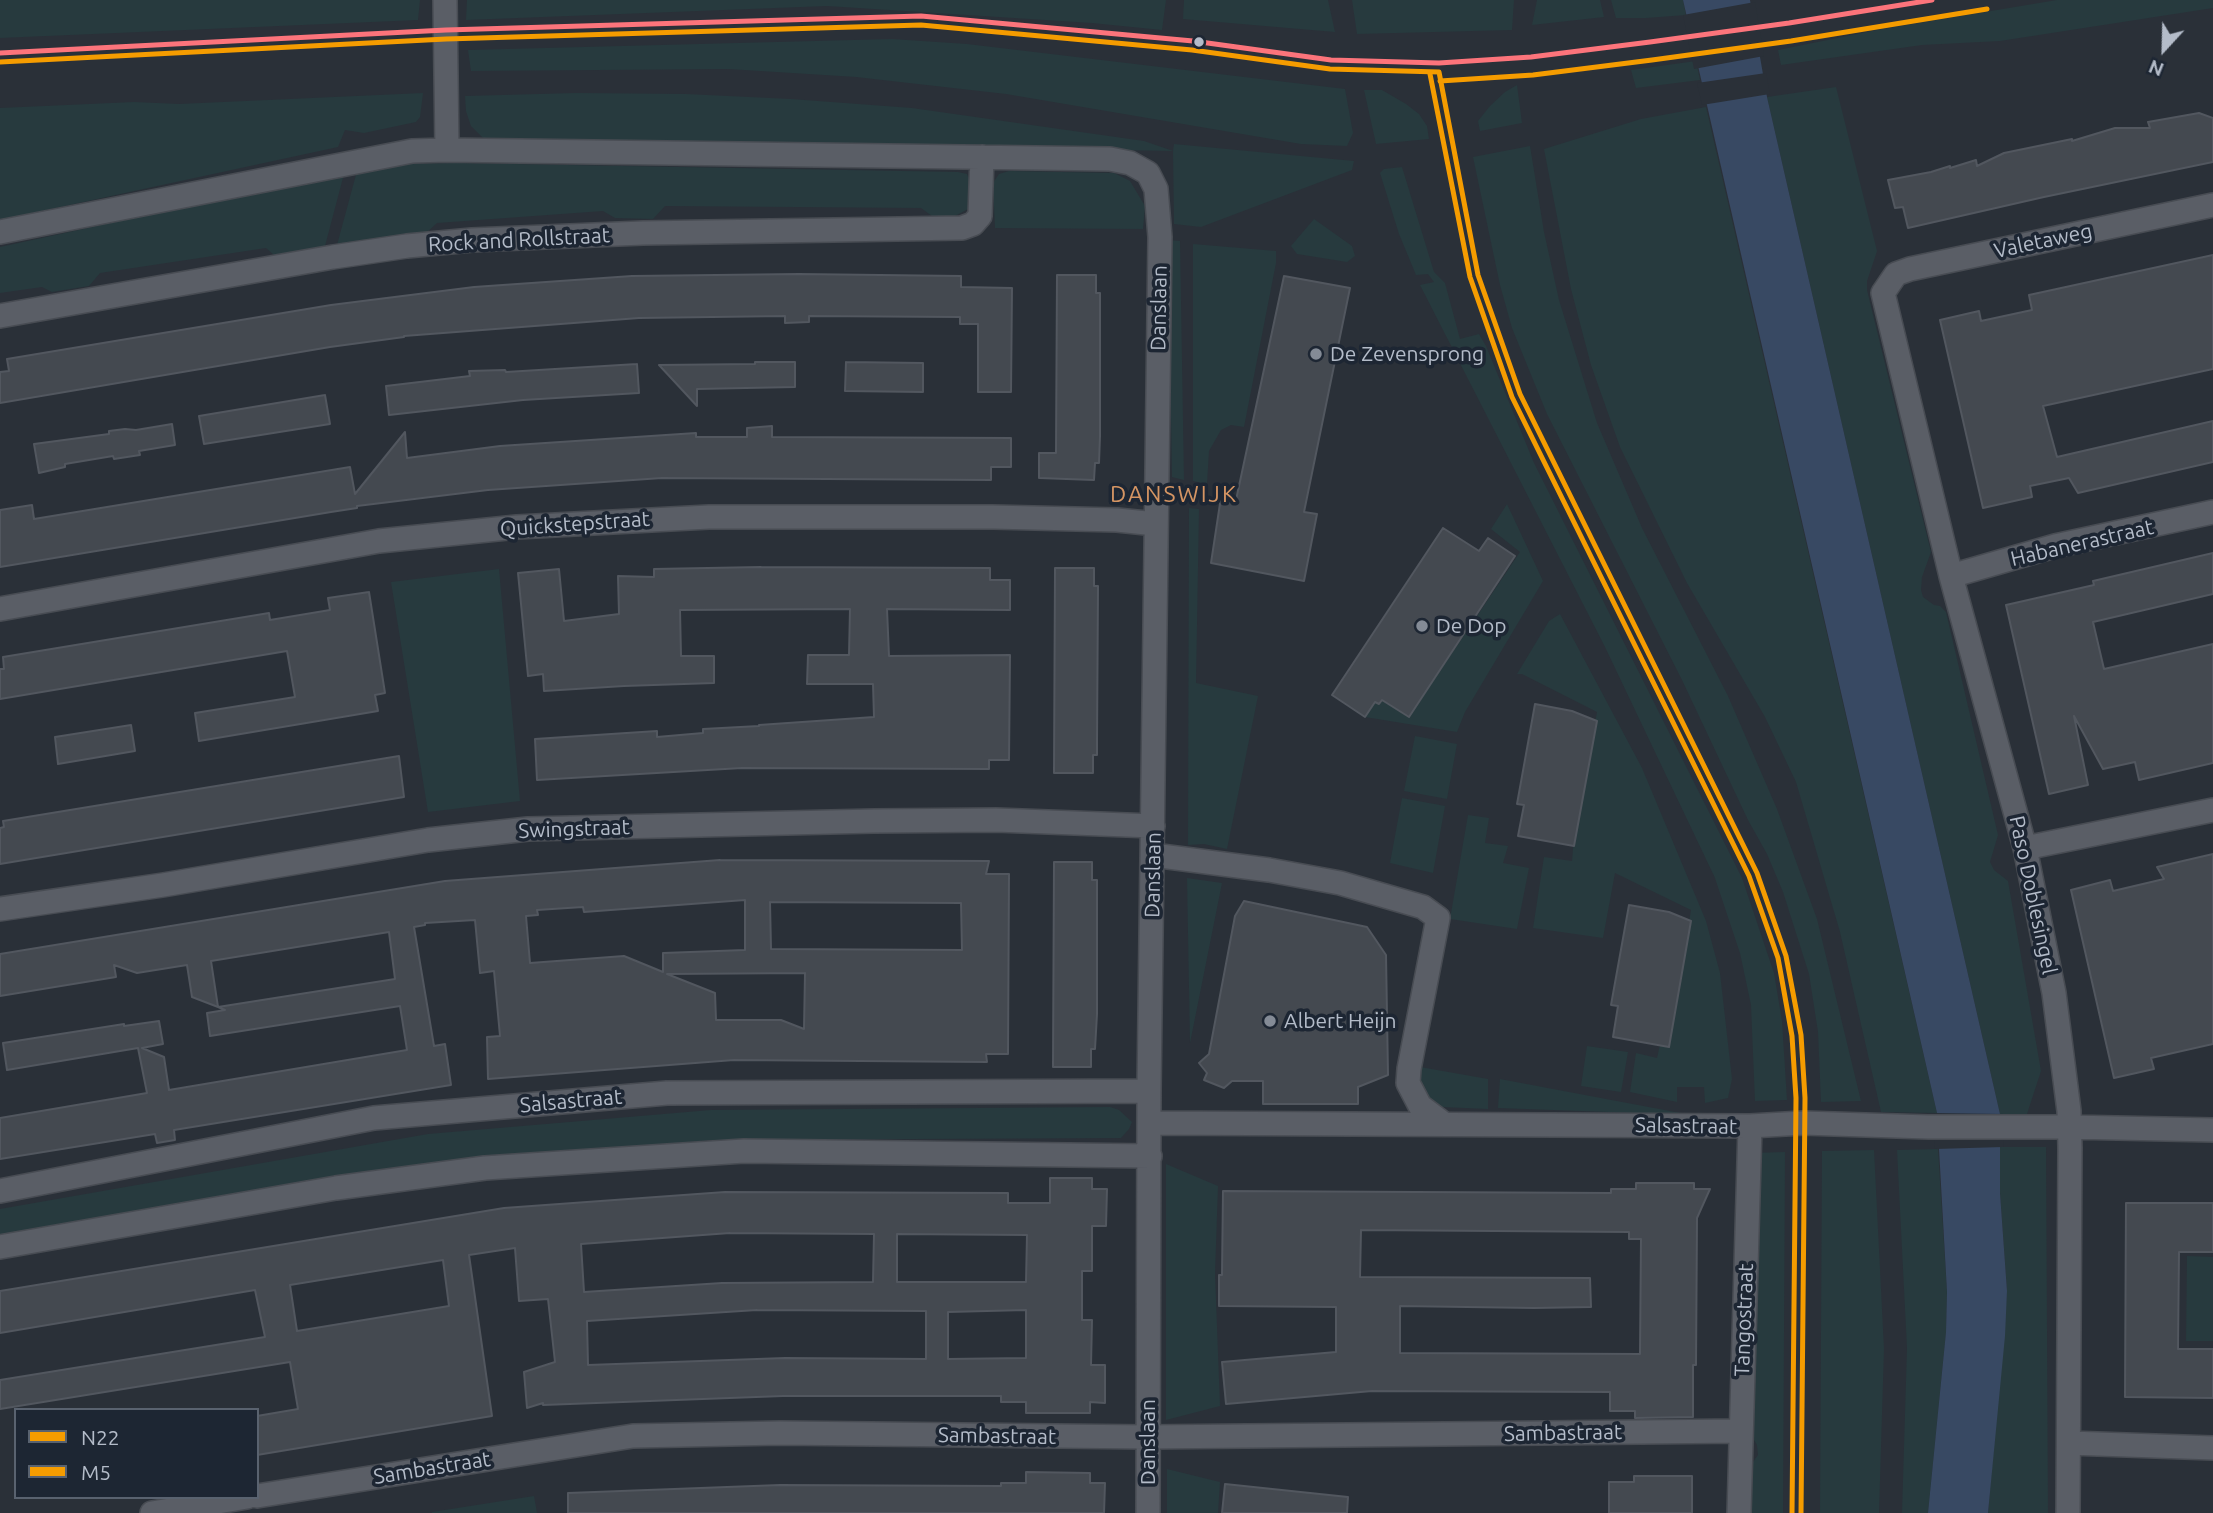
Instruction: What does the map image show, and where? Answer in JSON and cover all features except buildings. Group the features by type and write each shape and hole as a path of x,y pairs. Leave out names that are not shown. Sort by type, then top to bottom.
{"street":[{"path":"444,0 447,150"},
{"path":"0,232 412,151 982,157"},
{"name":"Danslaan","path":"982,157 1110,159 1130,163 1148,173 1156,189 1160,237 1149,1091 1148,1513"},
{"name":"Rock and Rollstraat","path":"0,316 333,257 446,243 643,233 962,228 973,225 980,216 982,157"},
{"name":"Valetaweg","path":"1883,293 1896,274 1910,269 2213,205"},
{"name":"Paso Doblesingel","path":"1883,293 1951,576 2025,848 2054,993 2069,1111 2068,1513"},
{"name":"Habanerastraat","path":"1951,576 2056,546 2213,512"},
{"name":"Quickstepstraat","path":"0,609 379,541 517,527 709,517 993,517 1117,520 1156,524"},
{"path":"2025,848 2213,810"},
{"name":"Swingstraat","path":"0,909 428,841 528,829 996,820 1153,826"},
{"path":"1153,855 1269,870 1340,883 1423,908 1438,918 1409,1069 1402,1124"},
{"path":"1408,1083 1420,1106 1444,1124"},
{"name":"Salsastraat","path":"0,1191 374,1118 667,1093 1149,1091"},
{"name":"Salsastraat","path":"1151,1123 1750,1126 1803,1123 1928,1127 2069,1127"},
{"name":"Tangostraat","path":"1739,1513 1750,1126"},
{"path":"2069,1127 2213,1130"},
{"path":"0,1247 336,1188 485,1168 744,1151 1150,1156"},
{"name":"Sambastraat","path":"259,1496 633,1436 780,1433 1149,1437 1741,1431"},
{"path":"2069,1443 2213,1448"},
{"path":"152,1513 235,1499"}],"green space":[{"path":"0,0 420,0 418,20 0,38"},
{"path":"467,0 1166,0 1162,30 827,6 466,20"},
{"path":"1184,0 1328,0 1335,32 1183,19"},
{"path":"1352,0 1514,0 1512,30 1357,34"},
{"path":"1537,0 1600,0 1604,17 1532,25"},
{"path":"1611,0 1683,0 1686,15 1616,18"},
{"path":"2057,0 2213,0 2213,8 2000,41 1922,45 1781,65 1778,50 1877,30"},
{"path":"892,39 967,44 1345,89 1353,133 1347,146 1301,144 1006,94 856,77 728,69 471,71 468,50"},
{"path":"1696,61 1700,80 1636,88 1631,70"},
{"path":"1517,85 1522,123 1480,131 1478,121 1490,106"},
{"path":"1836,87 1877,251 1867,281 1867,290 1931,552 1922,577 1921,590 1923,597 1946,612 1998,835 1990,862 1994,870 2008,881 2041,1071 2027,1114 2000,1114 1767,97"},
{"path":"1364,90 1382,90 1406,104 1419,114 1427,126 1429,139 1376,144"},
{"path":"423,93 420,117 416,122 364,133 345,130 338,147 0,220 0,108 134,102 179,104"},
{"path":"686,94 912,108 1144,141 1173,151 484,139 471,126 466,111 465,96"},
{"path":"1706,107 1937,1113 1881,1112 1840,932 1796,782 1765,717 1687,583 1620,447 1591,365 1571,289 1544,149 1641,119"},
{"path":"1174,144 1354,161 1352,170 1201,227 1174,224"},
{"path":"1530,146 1544,232 1559,300 1597,423 1642,528 1728,696 1777,809 1817,919 1861,1101 1821,1102 1818,1032 1809,974 1783,892 1682,680 1547,414 1512,328 1500,285 1473,157"},
{"path":"407,164 958,172 967,174 973,197 968,209 955,216 932,216 921,208 665,206 653,219 615,218 603,211 437,223 425,234 337,245 357,171"},
{"path":"1402,167 1434,272 1445,283 1460,339 1479,334 1486,346 1534,463 1742,878 1774,973 1782,1021 1787,1100 1755,1101 1751,1005 1740,953 1715,878 1605,647 1420,285 1434,282 1428,274 1416,275 1399,234 1380,173 1384,169"},
{"path":"1009,171 1114,173 1130,181 1145,206 1143,229 995,228 993,183 999,174"},
{"path":"344,174 325,246 274,255 266,248 100,273 89,286 52,292 42,287 0,293 0,247"},
{"path":"1314,219 1352,246 1355,256 1347,262 1297,254 1291,246"},
{"path":"1168,240 1180,241 1184,480 1172,477"},
{"path":"1193,244 1276,251 1276,263 1244,427 1231,425 1221,430 1209,451 1207,484 1193,481"},
{"path":"1507,504 1543,581 1465,712 1457,732 1365,717 1375,702 1382,700 1409,717 1520,552 1491,529"},
{"path":"1189,508 1199,509 1196,683 1258,696 1227,849 1204,844 1188,845"},
{"path":"499,569 520,801 428,812 391,582"},
{"path":"1560,614 1642,768 1706,921 1720,973 1732,1079 1728,1098 1705,1103 1704,1087 1677,1087 1677,1102 1630,1092 1636,1053 1657,1058 1661,1040 1669,1041 1691,910 1615,873 1603,938 1533,928 1544,857 1572,861 1574,836 1597,712 1522,674 1517,674 1549,621"},
{"path":"1415,736 1457,744 1447,799 1404,791"},
{"path":"1402,798 1445,806 1433,873 1390,863"},
{"path":"1468,815 1489,818 1485,843 1508,846 1503,863 1529,868 1517,929 1450,919"},
{"path":"1187,878 1222,883 1190,1043"},
{"path":"1587,1046 1628,1052 1621,1092 1581,1086"},
{"path":"1420,1067 1488,1079 1488,1109 1442,1107 1423,1100 1418,1079"},
{"path":"1500,1079 1691,1115 1498,1108"},
{"path":"1110,1107 1119,1110 1132,1122 1121,1138 713,1140 432,1164 0,1240 0,1209 428,1134 711,1110"},
{"path":"2000,1147 2046,1147 2048,1513 1988,1513 2007,1291 2000,1193"},
{"path":"1938,1149 1947,1292 1946,1332 1928,1513 1902,1513 1907,1348 1897,1150"},
{"path":"1874,1150 1884,1349 1879,1513 1820,1513 1822,1151"},
{"path":"1785,1152 1783,1513 1747,1513 1750,1472 1758,1455 1757,1445 1750,1433 1751,1153"},
{"path":"1166,1164 1218,1186 1215,1274 1220,1406 1166,1420"},
{"path":"2187,1256 2213,1257 2213,1341 2186,1341"},
{"path":"1167,1469 1220,1482 1218,1513 1167,1513"},
{"path":"534,1496 537,1513 432,1513 432,1512"}],"water":[{"path":"1683,0 1750,0 1767,97 2000,1114 2000,1193 2007,1291 1988,1513 1928,1513 1946,1332 1947,1292 1937,1113"}],"pier":[{"path":"1755,2 1764,56 1694,69 1683,15"},
{"path":"1766,73 1770,94 1702,105 1697,83"},
{"path":"1934,1113 2004,1114 2003,1147 1935,1149"}],"transit line":[{"path":"0,53 446,30 921,16 1193,41 1331,60 1439,63 1531,57 1650,42 1932,0"},
{"name":"M5","path":"1440,81 1533,75 1652,60 1791,41 1987,9"},
{"name":"N22","path":"0,62 446,39 921,25 1192,50 1330,69 1439,72"},
{"name":"N22","path":"1439,72 1478,275 1520,394 1757,873 1786,956 1801,1035 1805,1098 1801,1513"},
{"name":"M5","path":"1430,74 1470,277 1512,397 1749,876 1778,958 1792,1036 1796,1098 1792,1513"}],"place":[{"name":"De Zevensprong","path":"1316,354"},
{"name":"De Dop","path":"1422,626"},
{"name":"Albert Heijn","path":"1270,1021"}],"district":[{"name":"DANSWIJK","path":"1174,494"}]}
